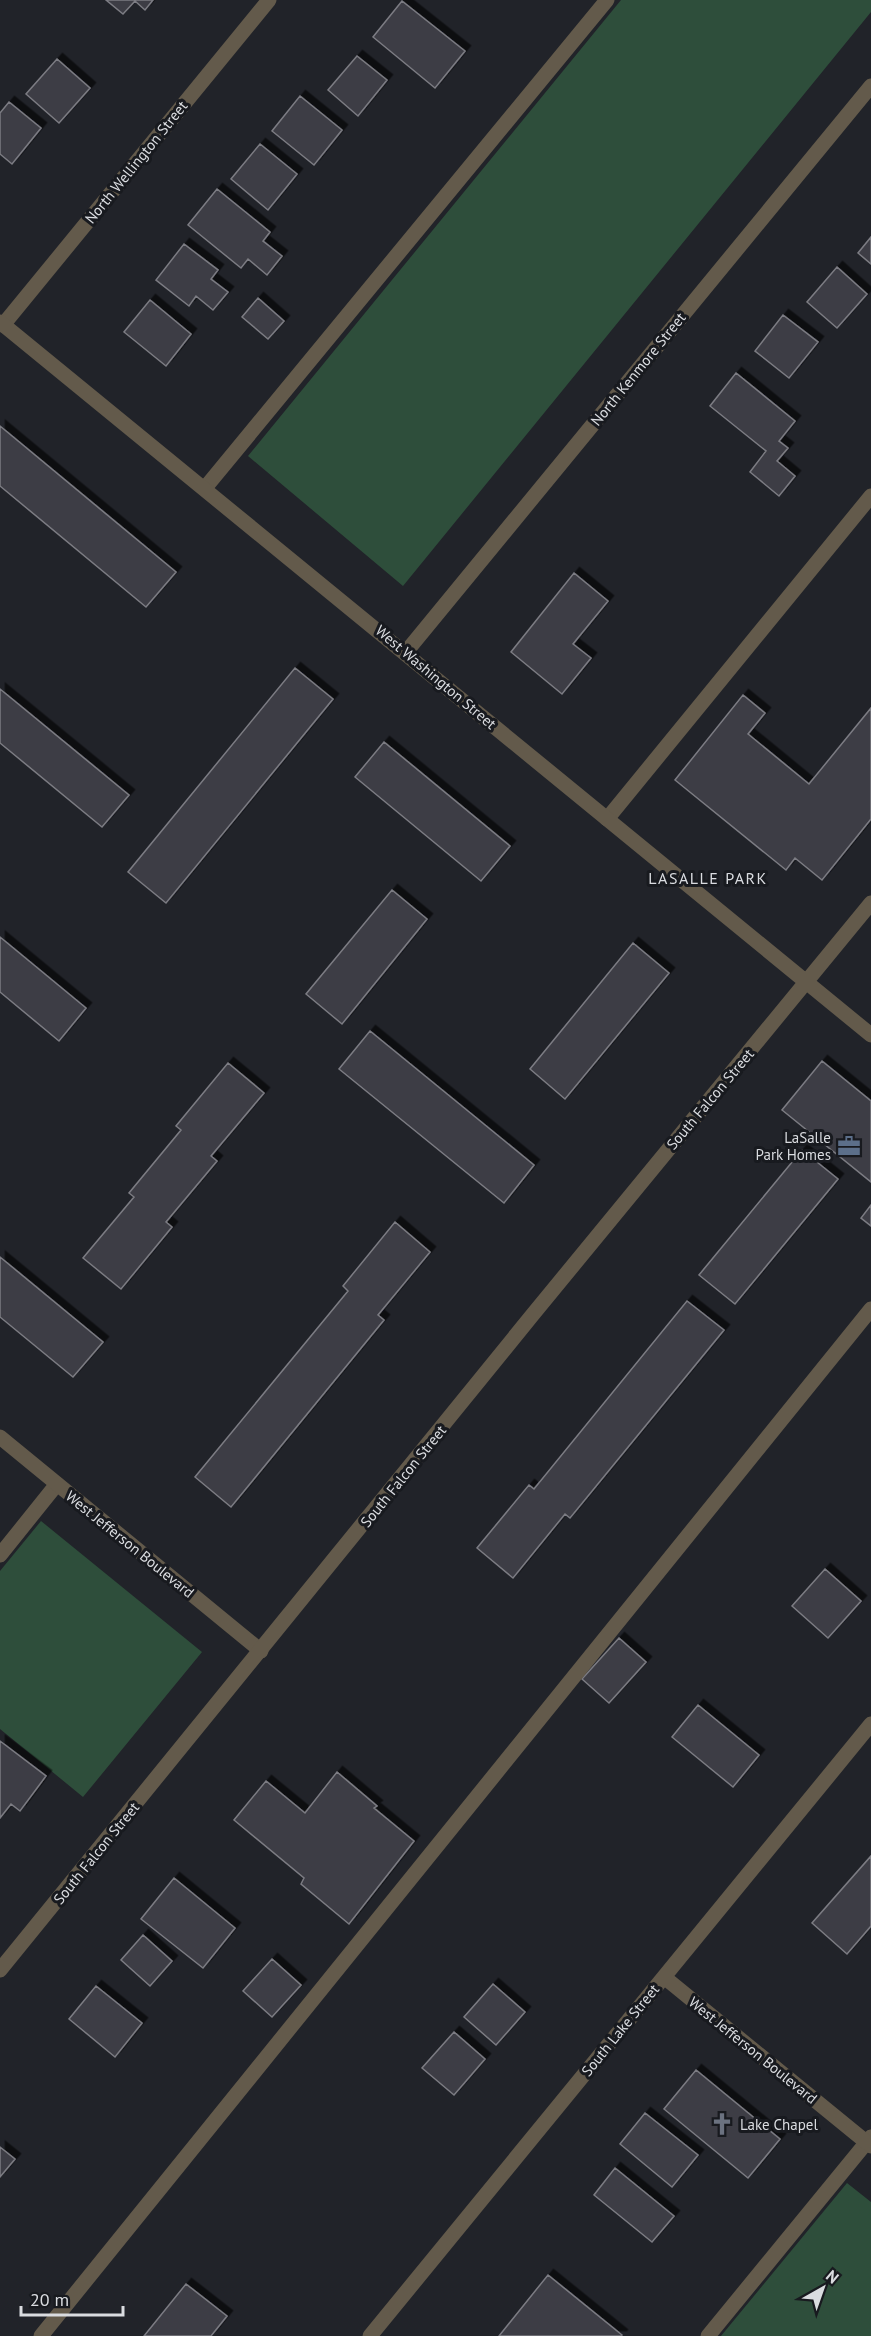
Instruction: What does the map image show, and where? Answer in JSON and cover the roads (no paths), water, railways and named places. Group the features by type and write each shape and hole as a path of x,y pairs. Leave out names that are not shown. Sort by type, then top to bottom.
{"street":[{"name":"North Wellington Street","path":"2,323 269,0"},
{"path":"205,488 607,0"},
{"name":"North Kenmore Street","path":"406,652 871,86"},
{"name":"West Washington Street","path":"2,323 871,1035"},
{"path":"607,819 871,496"},
{"name":"South Falcon Street","path":"0,1970 871,903"},
{"path":"41,2336 871,1308"},
{"name":"West Jefferson Boulevard","path":"0,1437 261,1651"},
{"path":"0,1555 57,1484"},
{"name":"South Lake Street","path":"370,2336 871,1724"},
{"name":"West Jefferson Boulevard","path":"663,1977 870,2142"},
{"path":"708,2336 870,2142"}],"place":[{"name":"LaSalle Park Homes","path":"849,1146"},
{"name":"Lake Chapel","path":"722,2124"}],"district":[{"name":"LASALLE PARK","path":"708,878"}]}
